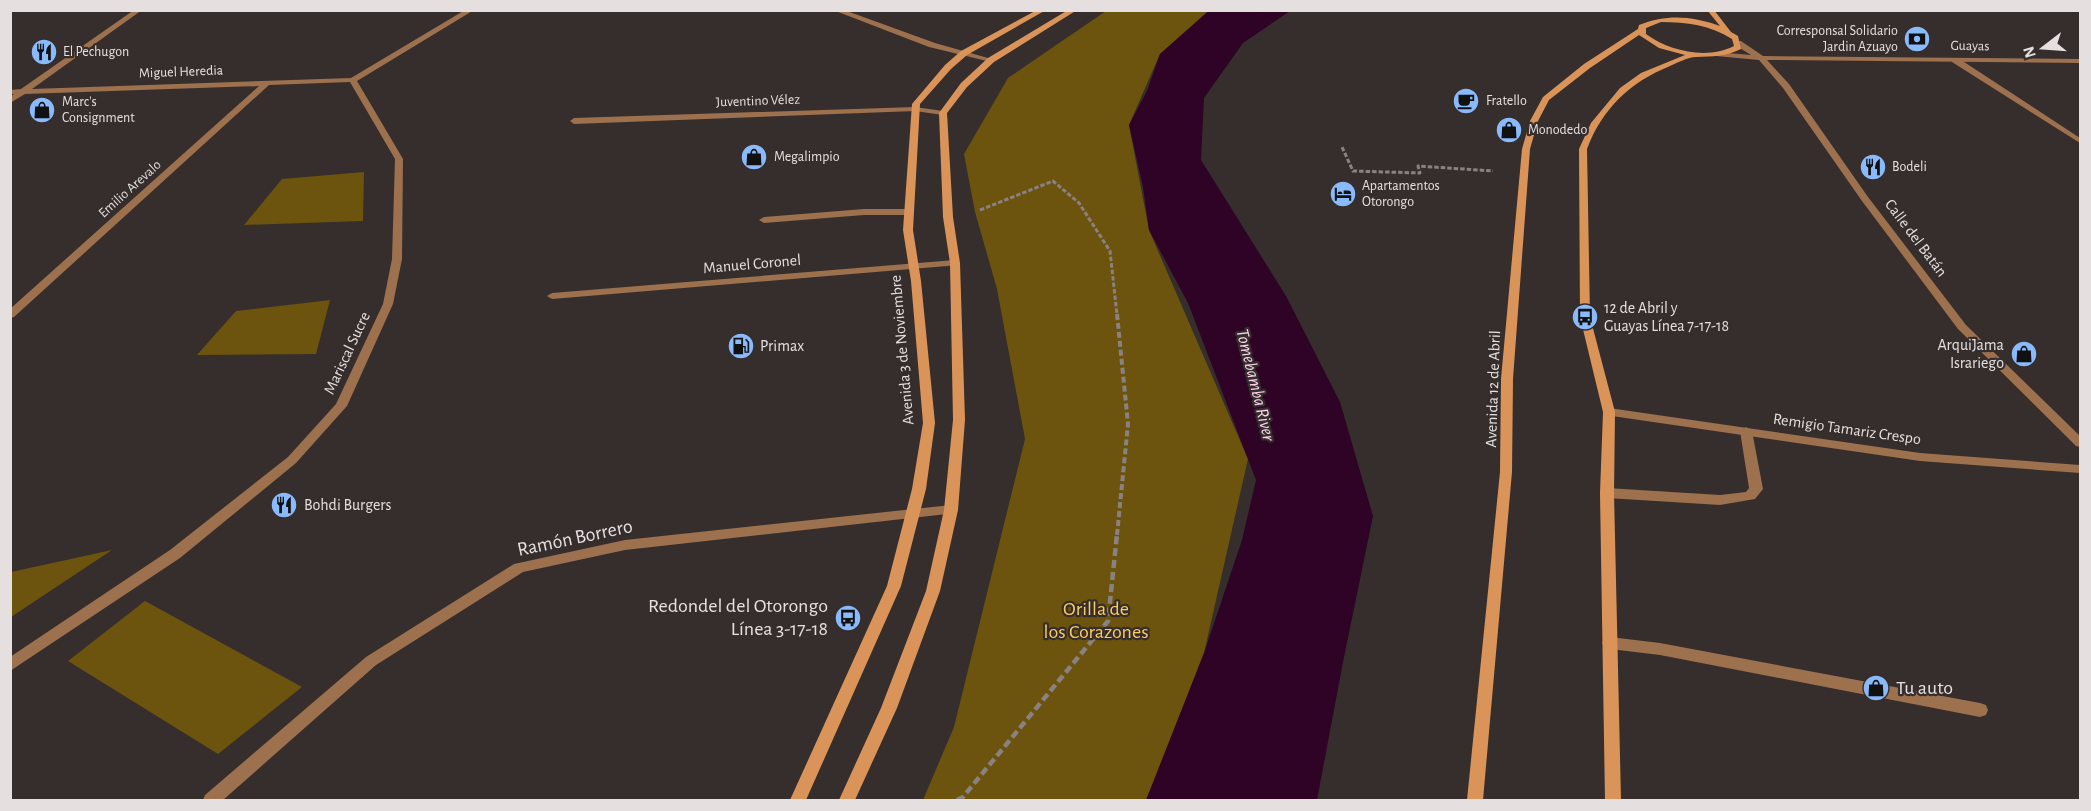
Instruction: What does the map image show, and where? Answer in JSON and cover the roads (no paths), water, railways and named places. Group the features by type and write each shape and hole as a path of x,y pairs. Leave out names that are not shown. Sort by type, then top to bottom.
{"main road":[{"path":"915,109 916,104 964,53 1044,10"},
{"path":"847,801 889,708 933,591 951,510 959,420 955,263 948,217 943,113 964,85 991,60 1074,10"},
{"name":"Avenida 12 de Abril","path":"1710,10 1738,43"},
{"name":"Avenida 12 de Abril","path":"1642,28 1653,12"},
{"name":"Avenida 12 de Abril","path":"1475,801 1506,472 1507,379 1526,149 1534,121 1546,99 1587,66 1642,28 1660,21 1683,21 1708,25 1728,33"},
{"path":"1642,28 1642,35 1652,43 1694,54 1734,51 1738,43"},
{"path":"1613,801 1607,493 1609,412 1585,316 1584,149 1588,132 1628,85 1651,72 1694,54"},
{"name":"Avenida 3 de Noviembre","path":"798,801 894,586 919,489 929,423 908,230 915,109"}],"street":[{"path":"10,101 139,10"},
{"path":"353,80 471,10"},
{"path":"836,10 932,45 991,60"},
{"name":"Calle del Batán","path":"1738,43 1761,57 1786,86 1865,199 1962,327 2080,443"},
{"name":"Guayas","path":"1716,54 1761,57 2080,61"},
{"path":"1955,60 2080,141"},
{"name":"Miguel Heredia","path":"10,92 353,80"},
{"name":"Mariscal Sucre","path":"10,665 175,554 292,460 341,406 388,304 397,259 399,159 353,80"},
{"name":"Emilio Arevalo","path":"10,315 268,82"},
{"name":"Juventino Vélez","path":"574,121 915,109 943,113"},
{"path":"764,220 864,212 908,212"},
{"name":"Manuel Coronel","path":"552,296 955,263"},
{"name":"Remigio Tamariz Crespo","path":"1609,412 1920,457 2080,469"},
{"path":"1607,493 1720,500 1750,496 1756,489 1746,431"},
{"name":"Ramón Borrero","path":"211,801 371,660 519,568 625,545 951,510"},
{"path":"1610,643 1660,649 1980,710"}],"water":[{"name":"Tomebamba River","path":"1210,10 1290,11 1243,43 1204,98 1201,160 1286,296 1340,402 1373,516 1317,800 1146,800 1204,653 1242,540 1256,480 1188,303 1149,230 1143,187 1129,125 1147,91 1160,54"}],"place":[{"name":"Corresponsal Solidario Jardin Azuayo","path":"1917,39"},
{"name":"El Pechugon","path":"44,52"},
{"name":"Fratello","path":"1466,101"},
{"name":"Marc's Consignment","path":"42,110"},
{"name":"Monodedo","path":"1509,130"},
{"name":"Megalimpio","path":"754,157"},
{"name":"Bodeli","path":"1873,167"},
{"name":"Apartamentos Otorongo","path":"1343,194"},
{"name":"12 de Abril y Guayas Línea 7-17-18","path":"1585,317"},
{"name":"Primax","path":"741,346"},
{"name":"ArquiJama Israriego","path":"2024,354"},
{"name":"Bohdi Burgers","path":"284,505"},
{"name":"Redondel del Otorongo Línea 3-17-18","path":"848,618"},
{"name":"Tu auto","path":"1876,688"}],"park label":[{"name":"Orilla de los Corazones","path":"1096,620"}]}
